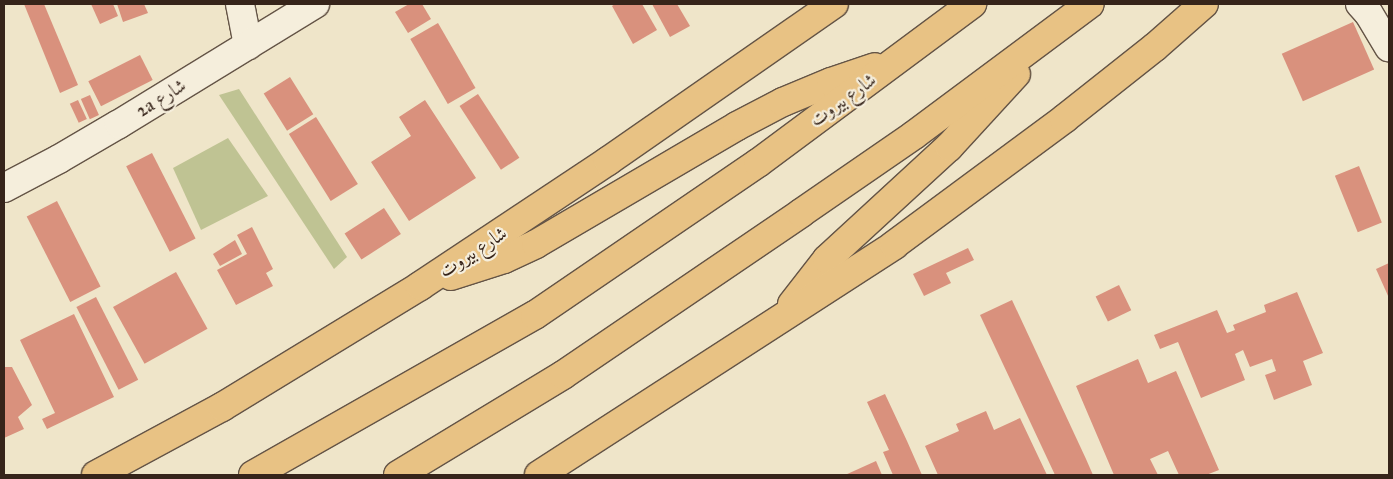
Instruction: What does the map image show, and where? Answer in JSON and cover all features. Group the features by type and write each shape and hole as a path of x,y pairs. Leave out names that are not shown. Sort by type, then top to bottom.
{"main road":[{"name":"شارع بيروت","path":"96,475 222,407 420,286 608,161 834,4"},
{"name":"شارع بيروت","path":"253,475 535,314 758,163 972,4"},
{"path":"398,475 579,364 914,135 1090,4"},
{"path":"540,475 894,245 988,176 1155,47 1204,4"},
{"path":"783,318 827,259 949,146 988,106 1050,35"},
{"path":"420,286 476,269 536,244 737,126 784,102 831,82 898,60"}],"street":[{"path":"240,4 248,45"},
{"path":"1360,4 1369,14 1389,47"},
{"name":"2a شارع","path":"4,188 60,160 248,45 298,8"}],"green space":[{"path":"239,89 347,257 334,269 219,95"},
{"path":"228,138 268,196 201,230 173,168"}],"building":[{"path":"24,4 44,4 78,85 60,93"},
{"path":"91,4 113,4 118,16 100,24"},
{"path":"117,4 144,4 148,13 123,22"},
{"path":"409,4 422,4 431,19 408,33 395,12"},
{"path":"615,4 642,4 657,30 633,44 612,6"},
{"path":"652,4 677,4 690,26 670,37"},
{"path":"1353,22 1374,70 1303,101 1282,54"},
{"path":"438,23 476,88 448,104 410,39"},
{"path":"140,55 153,80 101,106 88,81"},
{"path":"290,77 313,114 287,131 264,93"},
{"path":"478,94 519,158 501,170 460,106"},
{"path":"90,95 99,115 90,119 81,99"},
{"path":"78,100 87,119 79,123 70,104"},
{"path":"425,100 476,178 409,221 371,162 411,136 399,117"},
{"path":"316,117 358,184 331,201 289,134"},
{"path":"152,153 196,239 170,252 126,166"},
{"path":"1359,166 1382,223 1358,232 1335,176"},
{"path":"57,201 101,287 70,302 27,216"},
{"path":"384,208 401,234 361,260 345,234"},
{"path":"252,227 273,269 266,273 273,286 236,305 217,270 247,254 237,235"},
{"path":"235,240 242,254 220,266 213,254"},
{"path":"968,248 974,260 946,273 951,283 924,296 913,274"},
{"path":"1389,263 1389,298 1376,269"},
{"path":"176,272 208,329 145,364 113,307"},
{"path":"1119,285 1131,310 1108,322 1096,296"},
{"path":"1297,292 1323,353 1303,361 1312,385 1274,400 1265,375 1276,371 1272,359 1250,367 1243,350 1235,354 1245,380 1201,398 1178,342 1160,349 1154,335 1217,310 1227,333 1235,330 1233,325 1266,312 1264,305"},
{"path":"96,297 138,380 119,390 76,307"},
{"path":"1012,300 1093,475 1055,475 980,315"},
{"path":"74,314 114,397 47,429 42,419 55,413 20,340"},
{"path":"1138,359 1148,383 1176,371 1219,470 1206,475 1179,475 1168,451 1150,459 1158,475 1114,475 1076,386"},
{"path":"4,367 12,367 32,405 18,417 24,429 4,438"},
{"path":"885,394 922,475 893,475 883,452 889,450 867,402"},
{"path":"986,411 994,430 1020,418 1047,475 938,475 925,446 959,431 956,424"},
{"path":"876,461 882,475 845,475"}]}
